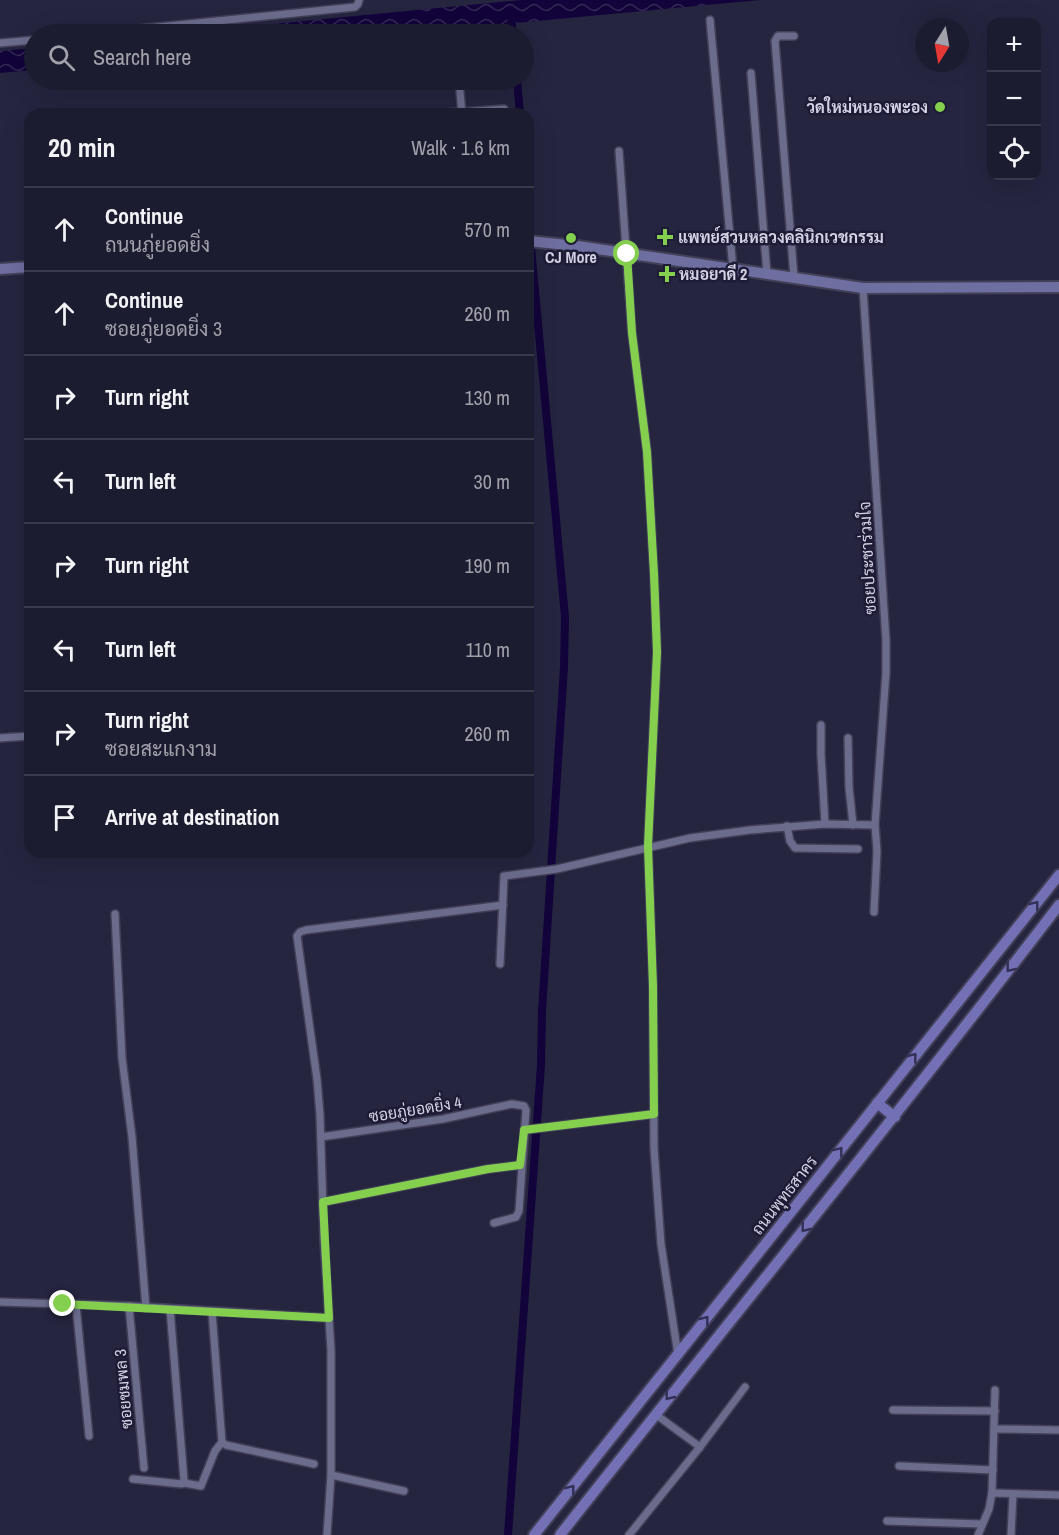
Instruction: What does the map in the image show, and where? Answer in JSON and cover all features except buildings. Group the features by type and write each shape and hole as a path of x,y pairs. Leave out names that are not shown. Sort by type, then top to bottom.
{"main road":[{"path":"534,241 863,288 1059,287"},
{"path":"0,268 24,267"},
{"name":"ถนนพุทธสาคร","path":"534,1535 1059,875"},
{"path":"560,1535 895,1117 1059,905"},
{"path":"877,1103 895,1117"}],"street":[{"path":"190,24 301,13 358,3"},
{"path":"710,20 733,269"},
{"path":"794,36 778,36 775,41 794,277"},
{"path":"0,43 24,41"},
{"path":"751,73 767,274"},
{"path":"460,90 462,108"},
{"path":"619,151 632,333 647,452 654,574 657,652 648,846 653,986 654,1114 661,1244 678,1355"},
{"name":"ซอยประชาร่วมใจ","path":"863,288 886,640 886,673 875,825 877,850 874,912"},
{"path":"821,725 825,824"},
{"path":"0,738 24,736"},
{"path":"848,738 849,787 853,825"},
{"path":"500,964 504,876 557,869 690,838 787,826 875,825"},
{"path":"787,826 790,841 795,848 858,849"},
{"path":"327,1535 331,1475 331,1350 321,1137 317,1079 297,936 306,930 503,905"},
{"path":"115,914 122,1058 132,1137 146,1308"},
{"name":"ซอยภู่ยอดยิ่ง 4","path":"321,1137 443,1119 512,1104 524,1106 524,1130"},
{"path":"494,1223 516,1217 519,1211 520,1165 524,1130 654,1114"},
{"path":"323,1202 488,1169 520,1165"},
{"path":"0,1302 129,1306 329,1318"},
{"path":"76,1305 89,1436"},
{"name":"ซอยชมพล 3","path":"129,1306 144,1468"},
{"path":"170,1309 184,1483"},
{"path":"133,1479 201,1486 215,1451 222,1442 212,1312"},
{"path":"629,1535 745,1387"},
{"path":"978,1535 993,1493 995,1390"},
{"path":"893,1410 995,1411"},
{"path":"656,1414 700,1447"},
{"path":"995,1429 1059,1430"},
{"path":"222,1442 226,1445 314,1464"},
{"path":"900,1466 993,1470"},
{"path":"331,1475 404,1491"},
{"path":"993,1493 1059,1495"},
{"path":"1011,1535 1013,1494"},
{"path":"887,1521 982,1524"}],"water":[{"path":"521,0 760,0 507,24 273,24"},
{"path":"24,49 24,71 0,73 0,51"}],"waterway":[{"path":"511,16 512,24"},
{"path":"518,90 519,108"},
{"path":"508,1535 541,1065 542,1011 564,667 565,617 534,280"}],"place":[{"name":"วัดใหม่หนองพะอง","path":"940,107"},
{"name":"แพทย์สวนหลวงคลินิกเวชกรรม","path":"665,237"},
{"name":"CJ More","path":"571,238"},
{"name":"หมอยาดี 2","path":"667,274"}],"route":[{"path":"63,1304 329,1318 323,1202 488,1169 520,1165 524,1130 654,1114 653,986 648,846 657,652 647,452 632,333 627,254"}]}
